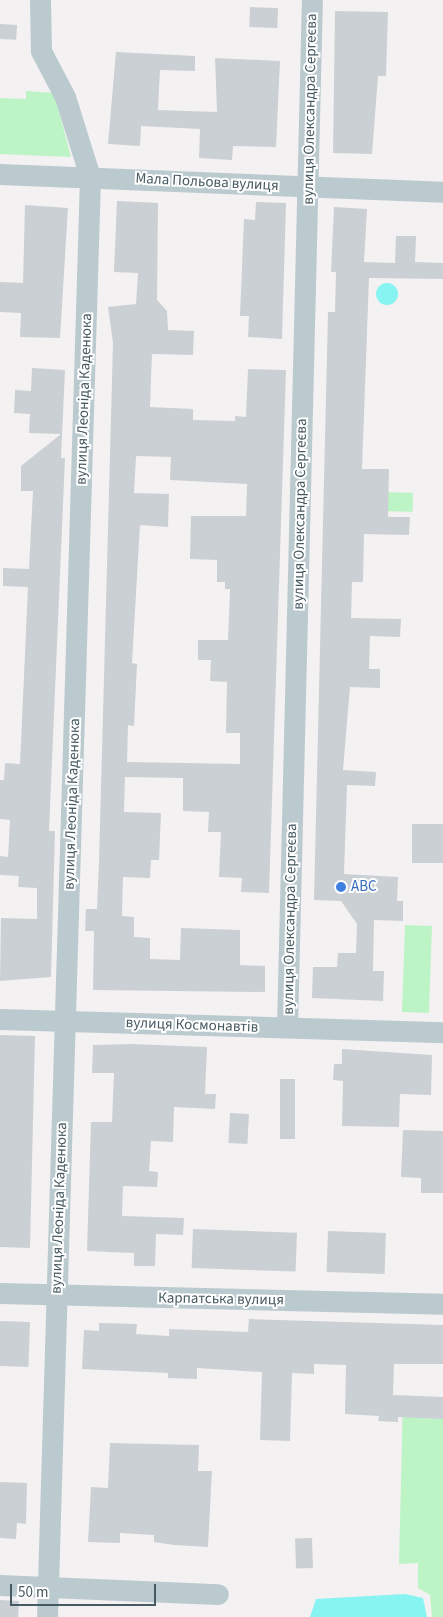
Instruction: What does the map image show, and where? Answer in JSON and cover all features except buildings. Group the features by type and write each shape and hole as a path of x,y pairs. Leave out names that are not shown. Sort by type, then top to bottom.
{"street":[{"name":"вулиця Леоніда Каденюка","path":"40,0 41,51 65,97 90,177 66,1021 46,1617"},
{"name":"вулиця Олександра Сергеєва","path":"287,1027 309,187 312,0"},
{"name":"Мала Польова вулиця","path":"0,174 443,192"},
{"name":"вулиця Космонавтів","path":"0,1019 443,1032"},
{"name":"Карпатська вулиця","path":"0,1293 443,1304"},
{"path":"0,1585 218,1594"}],"green space":[{"path":"26,91 54,93 71,157 0,154 0,98 26,99"},
{"path":"371,492 413,493 413,512 371,511"},
{"path":"405,925 432,926 429,1013 402,1012"},
{"path":"403,1396 421,1396 420,1418 443,1419 443,1617 432,1617 430,1595 418,1588 418,1563 399,1564"}],"water":[{"path":"387,283 395,286 398,294 395,302 387,305 379,302 376,294 379,286"},
{"path":"405,1594 423,1598 427,1617 310,1617 316,1599"}],"place":[{"name":"ABC","path":"341,887"}]}
